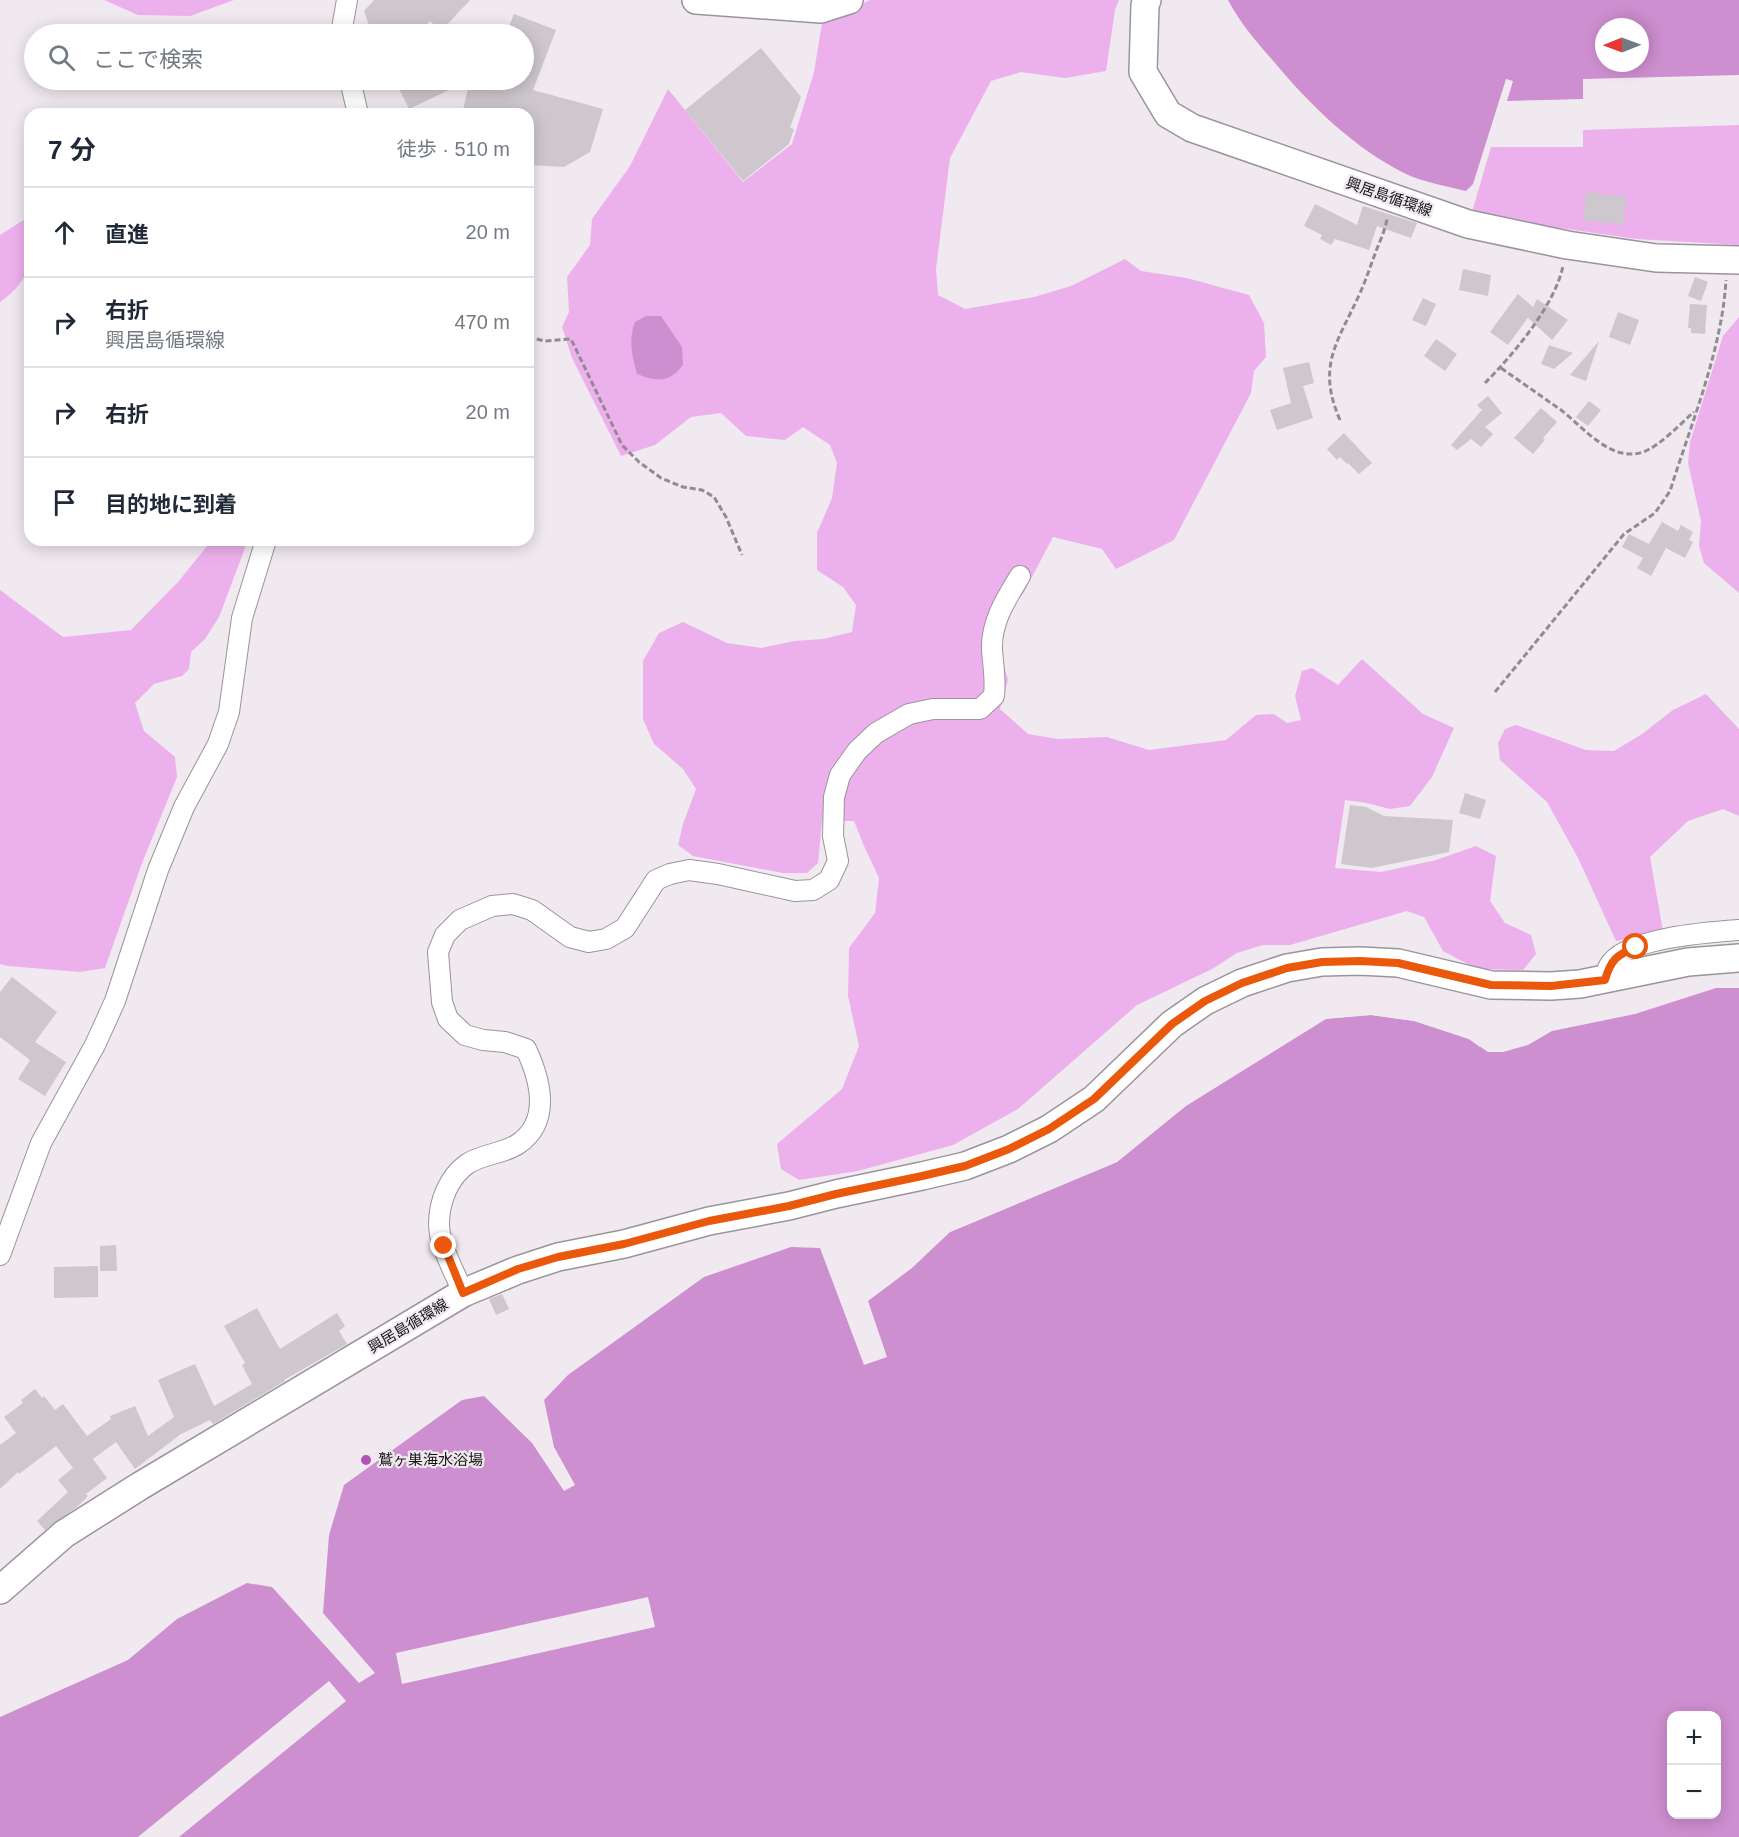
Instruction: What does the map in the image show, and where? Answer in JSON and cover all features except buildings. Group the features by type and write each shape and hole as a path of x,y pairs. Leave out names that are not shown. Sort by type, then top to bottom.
{"main road":[{"path":"696,0 821,9 849,0"},
{"name":"興居島循環線","path":"1147,0 1143,72 1168,114 1192,128 1468,224 1567,245 1656,258 1733,260"},
{"name":"興居島循環線","path":"0,1590 64,1534 149,1480 463,1293 518,1269 558,1257 624,1244 709,1221 789,1206 965,1166 1009,1149 1049,1129 1094,1099 1172,1024 1205,1001 1242,983 1287,968 1322,962 1360,961 1398,963 1491,985 1551,986 1605,980 1688,962 1739,958"}],"street":[{"path":"342,24 346,0"},
{"path":"352,90 357,108"},
{"path":"0,1255 41,1143 95,1045 115,1001 158,870 184,807 218,744 229,712 242,618 264,546"},
{"path":"463,1293 444,1246 439,1225 447,1188 454,1175 470,1162 519,1144 536,1126 541,1098 536,1072 526,1049 505,1042 483,1040 465,1035 448,1019 442,1002 438,952 445,935 460,920 492,906 513,904 532,910 570,937 589,942 606,939 626,928 656,880 689,870 795,891 813,890 828,880 838,861 833,836 834,797 840,775 857,751 876,733 909,714 933,708 980,709 994,696 996,678 992,649 994,631 1002,606 1020,576"},
{"path":"1605,980 1609,965 1620,954 1636,947 1677,936 1739,930"}],"path":[{"path":"1341,420 1334,404 1329,382 1333,349 1361,291 1386,224 1389,197"},
{"path":"1485,383 1532,328 1560,282 1567,245"},
{"path":"1495,692 1624,534 1655,513 1664,502 1670,491 1718,340 1733,260"},
{"path":"534,338 545,341 570,339 622,445 639,462 661,478 683,487 702,490 714,497 726,517 742,555"},
{"path":"1500,368 1562,411 1599,442 1627,453 1641,453 1651,449 1695,411"}],"shaded area":[{"path":"104,0 234,0 190,16 138,15"},
{"path":"870,0 1119,0 1115,10 1106,71 1065,78 1021,72 991,81 950,158 936,269 938,295 965,309 1034,297 1071,286 1125,259 1141,271 1187,278 1249,295 1264,323 1266,357 1254,371 1251,393 1174,540 1116,569 1102,549 1053,537 1023,594 1012,606 1001,634 1003,662 1008,680 1000,709 1028,734 1058,739 1107,737 1149,750 1226,740 1256,715 1274,714 1287,723 1301,720 1295,696 1302,671 1312,668 1338,685 1362,659 1423,714 1454,728 1432,777 1410,806 1390,809 1345,800 1335,868 1381,872 1436,860 1476,846 1496,856 1490,901 1505,923 1531,935 1536,954 1523,970 1477,969 1443,951 1424,917 1407,911 1290,945 1263,945 1237,953 1212,969 1137,1005 1018,1109 953,1145 858,1171 799,1180 781,1169 777,1144 842,1089 859,1046 848,996 849,948 875,913 879,878 854,821 822,821 818,863 807,873 783,873 693,856 678,845 696,789 683,769 654,744 643,719 643,661 659,633 683,622 727,643 761,648 794,641 823,639 852,632 856,605 843,587 817,570 817,533 832,498 837,463 830,445 803,427 785,440 746,436 721,413 691,417 655,445 621,456 572,358 562,327 569,312 567,277 590,245 592,219 630,166 668,89 743,182 792,144 814,72 822,23"},
{"path":"1228,0 1739,0 1739,75 1583,79 1583,99 1507,101 1513,81 1506,79 1473,184 1466,191 1411,176 1367,151 1318,110 1250,33"},
{"path":"1739,125 1739,245 1636,239 1485,217 1472,212 1491,147 1583,147 1583,130"},
{"path":"24,220 24,276 12,293 0,302 0,235"},
{"path":"646,316 661,316 682,347 683,365 668,378 657,379 637,374 631,341 635,322"},
{"path":"1739,317 1739,593 1704,563 1699,546 1701,521 1688,463 1690,442 1723,336"},
{"path":"207,546 246,546 219,617 205,639 191,652 189,669 182,676 154,684 135,703 144,731 175,757 177,777 142,863 105,968 80,972 0,964 0,590 63,637 131,630 178,582"},
{"path":"1706,694 1739,729 1739,816 1723,809 1688,821 1650,857 1663,931 1616,941 1578,858 1547,802 1500,760 1498,743 1505,729 1516,725 1586,750 1614,751 1642,734 1673,710"},
{"path":"1716,988 1739,988 1739,1837 0,1837 0,1717 128,1660 177,1619 247,1583 272,1587 359,1683 375,1673 323,1613 329,1535 344,1485 462,1400 484,1396 532,1443 564,1491 575,1485 554,1447 544,1400 568,1375 704,1277 791,1247 820,1248 864,1365 887,1357 868,1301 912,1268 950,1232 1117,1162 1186,1106 1326,1019 1371,1015 1415,1021 1469,1039 1488,1052 1503,1052 1528,1045 1552,1031 1635,1014"}],"pier":[{"path":"1372,1012 1416,1018 1470,1037 1481,1044 1480,1047 1469,1039 1414,1021 1371,1015 1320,1019 1325,1016"},
{"path":"1148,1133 1145,1139 1117,1162 946,1232 1116,1159"},
{"path":"648,1597 655,1627 402,1684 396,1653"},
{"path":"329,1681 346,1701 179,1837 138,1837"}],"place":[{"name":"鷲ヶ巣海水浴場","path":"366,1460"}],"route":[{"path":"444,1246 463,1293 518,1269 558,1257 624,1244 709,1221 789,1206 965,1166 1009,1149 1049,1129 1094,1099 1172,1024 1205,1001 1242,983 1287,968 1322,962 1398,963 1491,985 1551,986 1605,980 1609,965 1620,954 1636,947"}]}
